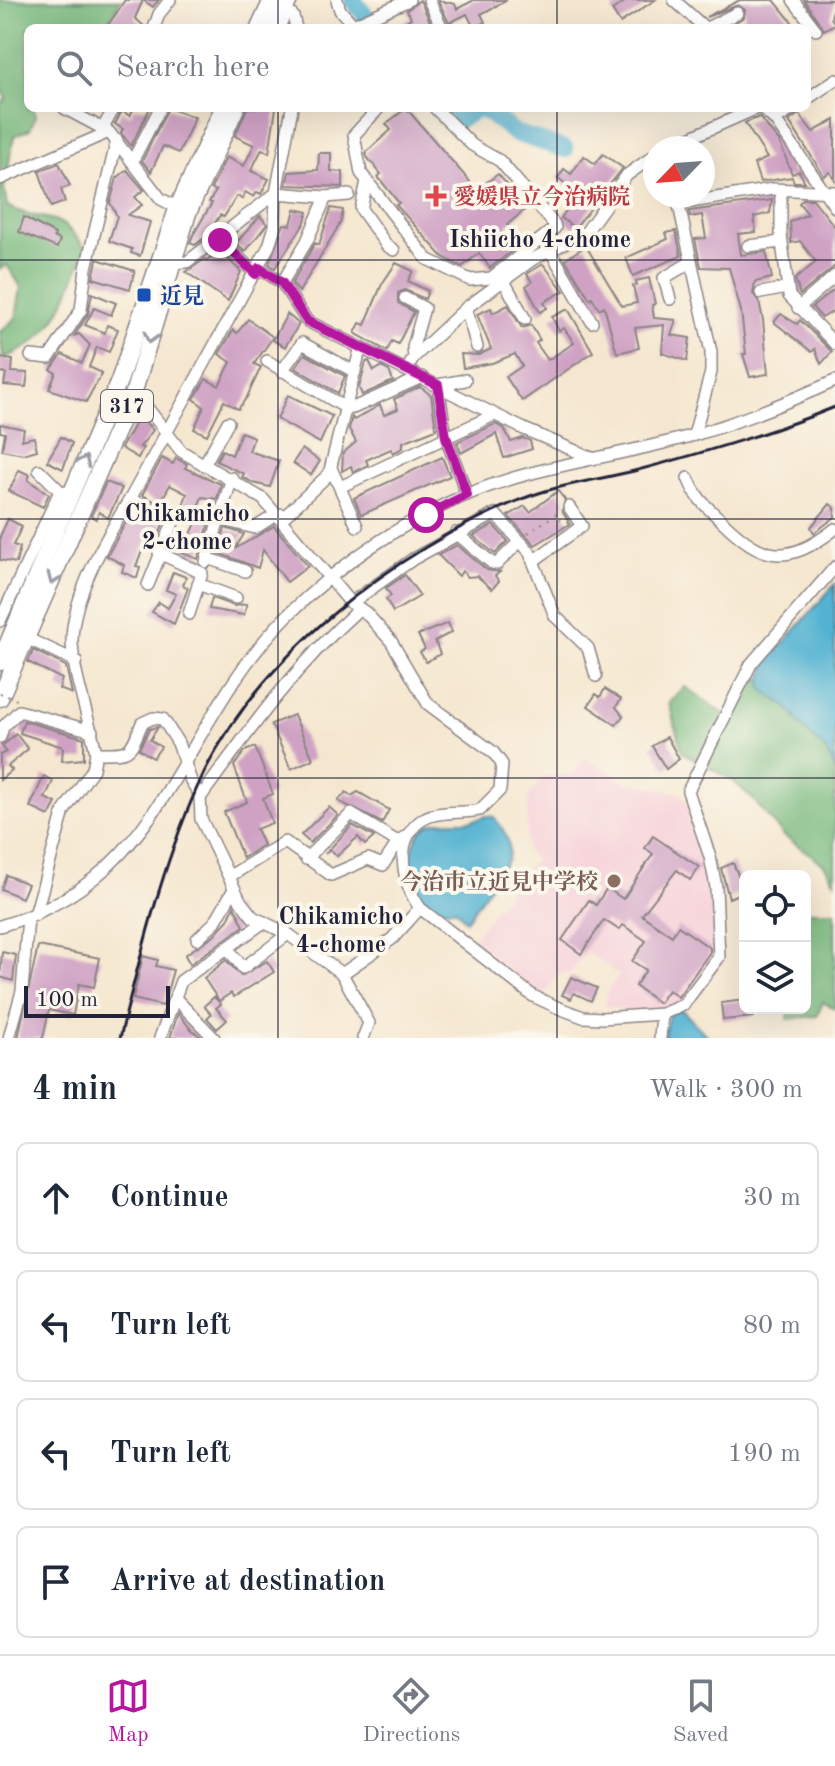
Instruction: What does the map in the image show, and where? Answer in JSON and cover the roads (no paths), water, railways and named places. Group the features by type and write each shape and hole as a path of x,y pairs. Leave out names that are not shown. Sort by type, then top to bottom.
{"highway":[{"path":"262,24 280,2"},
{"path":"277,24 280,2"},
{"name":"317","path":"0,695 134,391 182,211 221,112"},
{"name":"317","path":"182,211 234,112"},
{"name":"317","path":"0,662 65,492 119,381 167,262"}],"street":[{"path":"155,24 170,0"},
{"path":"337,0 340,10 352,24"},
{"path":"358,24 409,0"},
{"path":"429,0 440,24"},
{"path":"674,0 701,24"},
{"path":"793,0 816,30"},
{"path":"280,2 293,16 295,24"},
{"path":"714,24 737,13"},
{"path":"811,96 835,80"},
{"path":"71,112 110,134 161,199 182,211"},
{"path":"31,356 49,358 81,310 113,112"},
{"path":"133,160 158,112"},
{"path":"9,1038 22,991 31,916 64,811 93,769 96,753 72,641 89,573 257,271 275,226 276,193 291,112"},
{"path":"375,112 354,135 361,173 427,259 470,280 491,278 555,228 554,224 500,161 472,145 439,112"},
{"path":"695,136 750,112"},
{"path":"764,112 775,120 830,193 835,207"},
{"path":"775,120 788,112"},
{"path":"0,179 110,134"},
{"path":"407,370 414,357 466,308 505,283 533,259 586,232 627,175 643,164"},
{"path":"367,181 361,209 387,246 394,250"},
{"path":"715,196 807,189 830,193"},
{"path":"781,191 781,242 787,288 798,308 835,344"},
{"path":"167,262 187,262 220,240 276,193 326,197 349,195"},
{"path":"282,283 307,241 326,197"},
{"path":"680,208 711,352 711,372 694,435"},
{"path":"220,240 257,271 282,283 307,321 524,429 592,458"},
{"path":"748,246 781,242"},
{"path":"550,250 592,322"},
{"path":"670,299 664,278 691,262"},
{"path":"798,308 835,276"},
{"path":"505,283 525,319"},
{"path":"761,293 787,288"},
{"path":"405,298 424,308 415,338 414,357"},
{"path":"466,308 477,347"},
{"path":"282,371 302,343 355,372"},
{"path":"231,522 255,528 277,514 286,515 313,492 331,468 360,350"},
{"path":"267,361 346,408 353,408 422,377"},
{"path":"438,385 465,380"},
{"path":"0,926 70,898 114,864 140,835 225,691 255,651 329,578 376,544 467,495 518,477 694,435 835,381"},
{"path":"438,385 446,437 467,495"},
{"path":"134,391 181,451 232,478 263,499 329,578 391,641 428,704 493,752 502,764 500,790 480,810 435,814 423,819 398,842 383,865 368,859 331,875 285,842 230,876"},
{"path":"340,487 492,416"},
{"path":"204,465 228,422"},
{"path":"331,468 357,526"},
{"path":"0,621 65,492 39,470"},
{"path":"189,614 232,478"},
{"path":"688,478 698,501 760,553 791,553 835,529"},
{"path":"130,499 174,520 148,585"},
{"path":"533,561 582,526 569,507"},
{"path":"200,798 271,699 355,606 456,533 495,514 533,561 555,616 588,648 596,676"},
{"path":"456,533 497,564 519,540"},
{"path":"159,553 236,598"},
{"path":"207,558 245,571"},
{"path":"412,832 402,862 403,877 420,908 533,996 559,1008 602,1018 662,1014 691,998 719,957 713,872 688,791 751,664 835,567"},
{"path":"26,638 76,661"},
{"path":"0,737 3,727 19,711 92,731"},
{"path":"96,753 125,754 133,749 142,723 153,718 163,719 200,798 201,819 234,889 253,917 288,934 342,974 369,1023 363,1038"},
{"path":"306,859 351,814 398,842"},
{"path":"197,939 215,922 234,889"},
{"path":"342,974 392,939 420,908"},
{"path":"160,1038 181,981 229,950 264,922"},
{"path":"229,950 243,968 288,934"},
{"path":"175,998 214,1038"},
{"path":"660,1038 662,1014"}],"water":[{"path":"835,584 835,771 824,749 790,710 766,692 762,681 768,661"},
{"path":"494,817 504,832 509,847 508,859 466,921 456,909 434,909 422,898 413,886 410,861 419,835 431,824"},
{"path":"681,1009 709,1038 663,1038 669,1014"}],"waterway":[{"path":"353,0 372,24"},
{"path":"451,112 458,120 472,112"},
{"path":"487,112 515,133 565,149"}],"railway":[{"path":"120,1038 162,881 196,790 221,743 252,697 290,654 332,615 425,547 522,499 711,450 835,407"}],"place":[{"name":"愛媛県立今治病院","path":"436,196"},
{"name":"近見","path":"144,295"},
{"name":"今治市立近見中学校","path":"614,881"}],"district":[{"name":"Ishiicho 4-chome","path":"540,239"},
{"name":"Chikamicho 2-chome","path":"187,527"},
{"name":"Chikamicho 4-chome","path":"341,930"}]}
